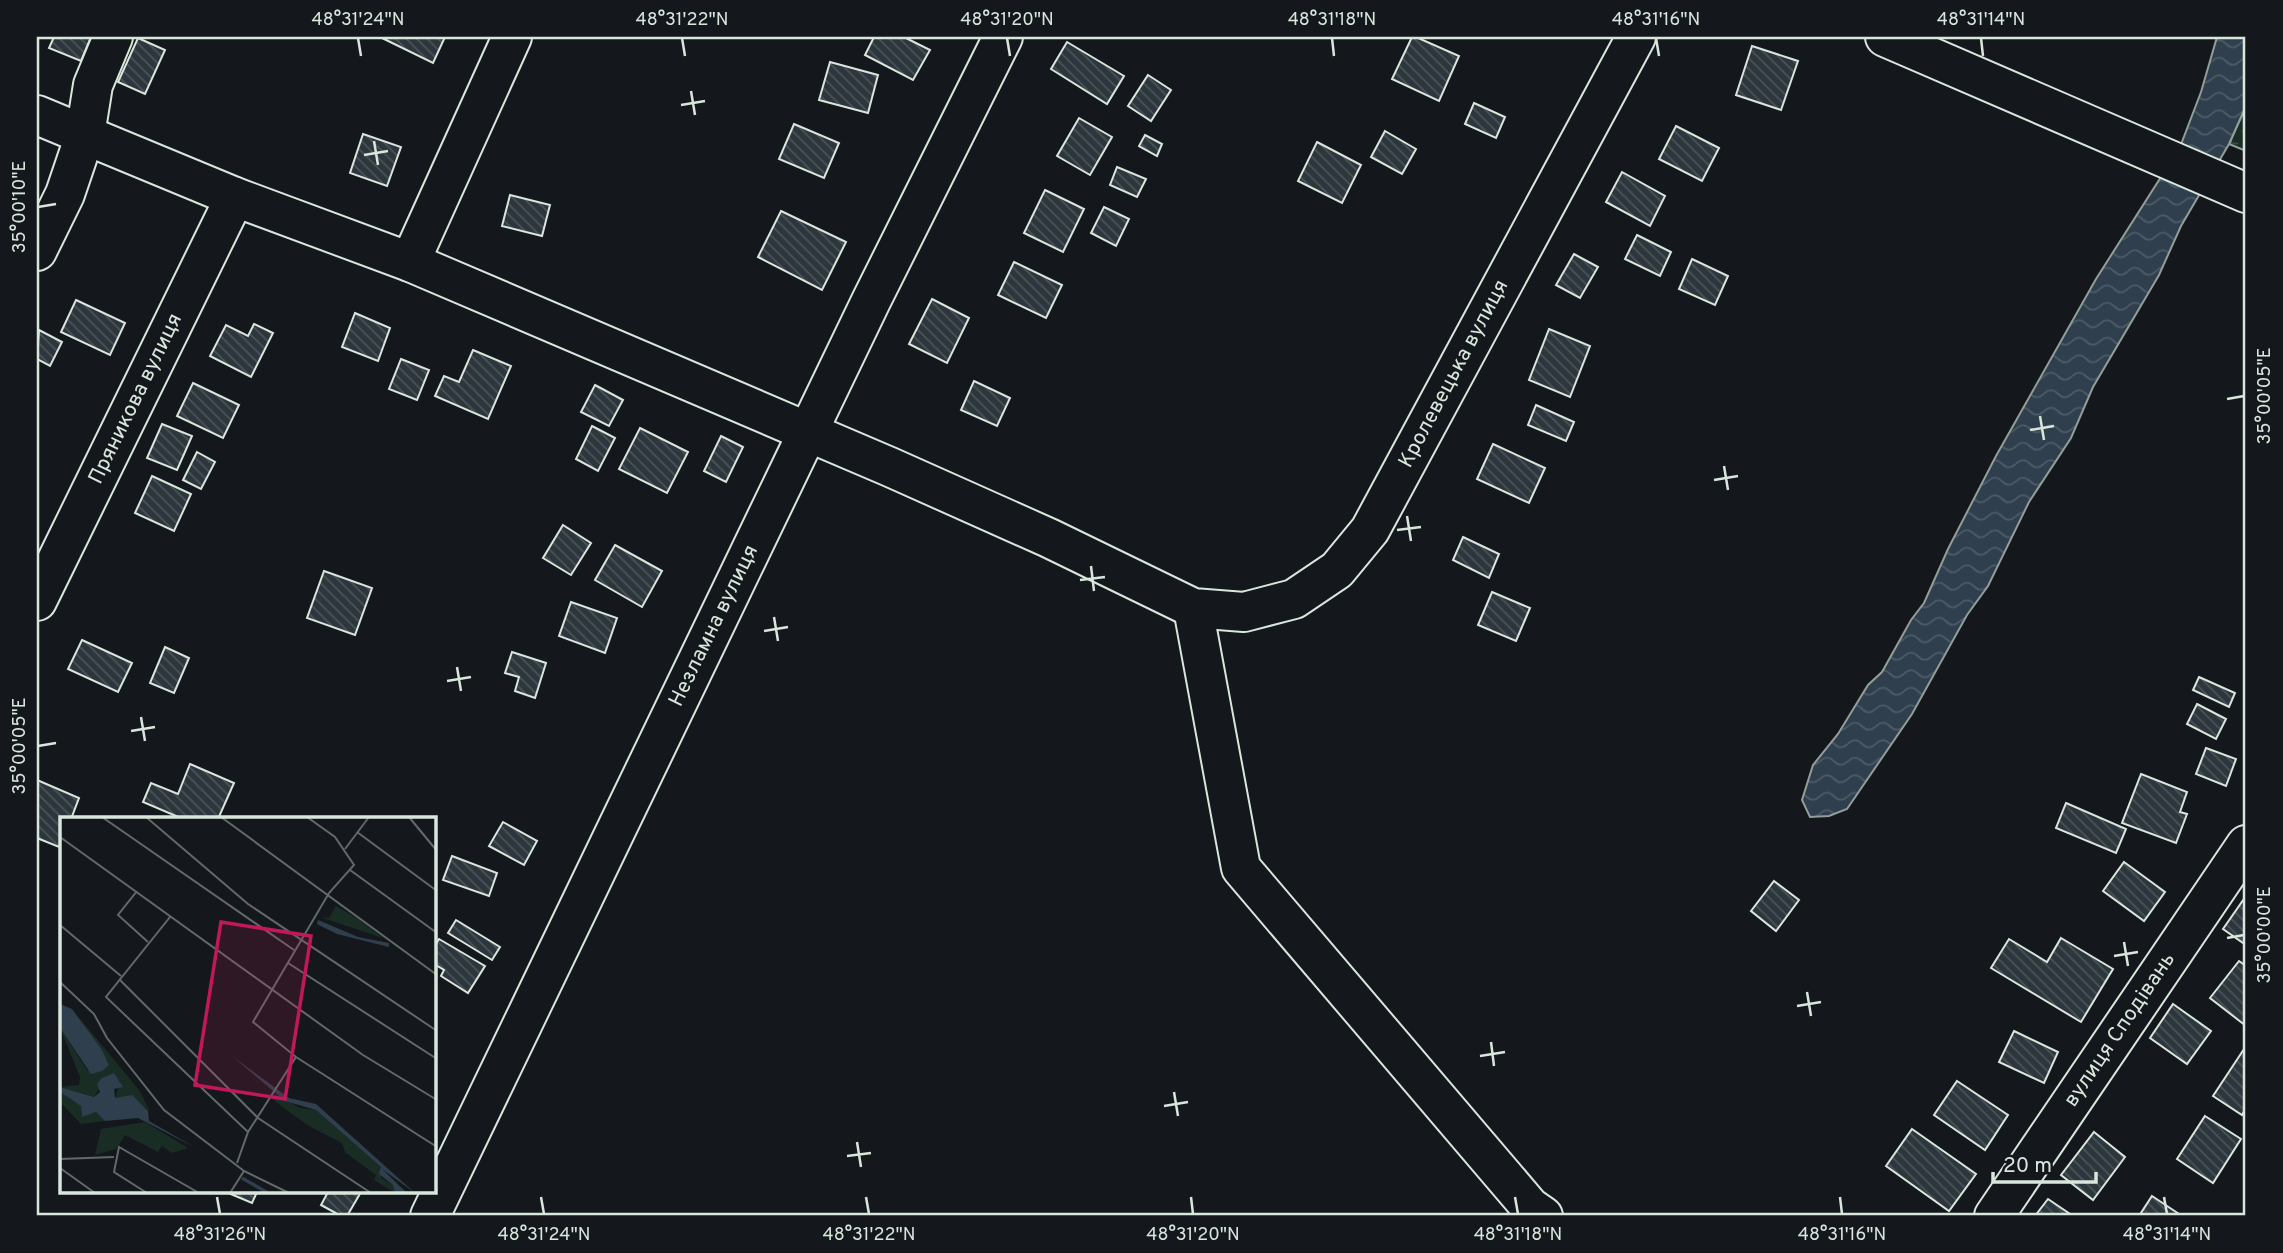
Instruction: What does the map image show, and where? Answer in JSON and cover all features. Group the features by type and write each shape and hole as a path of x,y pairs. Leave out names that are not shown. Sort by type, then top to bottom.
{"street":[{"path":"37,251 65,194 85,135 93,85 113,37"},
{"path":"410,262 512,37"},
{"name":"Незламна вулиця","path":"430,1216 807,433 1003,37"},
{"name":"Кролевецька вулиця","path":"1192,608 1244,612 1294,598 1337,570 1370,530 1636,37"},
{"path":"1885,37 2241,191"},
{"path":"37,116 235,197 410,262 1049,538 1192,608 1241,868 1530,1206 1543,1216"},
{"name":"Пряникова вулиця","path":"37,601 235,197"},
{"name":"вулиця Сподівань","path":"1994,1216 2246,845"}],"green space":[{"path":"2246,106 2246,151 2229,144"}],"water":[{"path":"2217,37 2246,37 2246,106 2229,144 2181,226 2159,275 2093,387 2071,438 2029,502 1988,586 1967,615 1912,714 1847,809 1829,816 1810,817 1802,800 1813,765 1838,734 1868,685 1882,672 1911,620 1924,603 1948,549 1996,456 2096,279 2180,147 2201,92"}],"building":[{"path":"54,37 91,37 81,61 49,48"},
{"path":"380,37 445,37 433,63"},
{"path":"874,37 904,37 930,50 913,80 865,55"},
{"path":"1412,37 1459,56 1439,101 1392,79"},
{"path":"138,38 165,50 145,94 118,82"},
{"path":"1067,42 1124,76 1107,104 1051,69"},
{"path":"1752,46 1798,61 1781,110 1736,95"},
{"path":"830,62 878,75 868,113 819,100"},
{"path":"1148,75 1171,90 1151,121 1128,106"},
{"path":"1474,103 1505,117 1496,138 1465,124"},
{"path":"1079,118 1112,137 1090,175 1057,156"},
{"path":"794,124 839,143 824,178 779,159"},
{"path":"1676,126 1719,148 1702,181 1659,159"},
{"path":"1385,131 1416,149 1402,174 1371,157"},
{"path":"363,134 401,147 387,186 350,173"},
{"path":"1145,135 1162,144 1157,156 1139,146"},
{"path":"1317,142 1361,165 1342,203 1298,181"},
{"path":"1117,167 1146,179 1137,197 1110,185"},
{"path":"1622,172 1665,196 1650,226 1606,202"},
{"path":"1045,190 1084,209 1063,252 1024,233"},
{"path":"510,195 550,205 542,236 502,226"},
{"path":"1104,207 1129,219 1116,246 1091,233"},
{"path":"781,211 846,242 822,290 758,257"},
{"path":"1637,235 1671,252 1660,276 1625,259"},
{"path":"1574,254 1598,267 1580,298 1556,285"},
{"path":"1692,259 1728,276 1715,305 1679,289"},
{"path":"1014,262 1062,285 1046,318 998,295"},
{"path":"932,299 969,318 947,363 909,344"},
{"path":"76,300 125,323 110,355 61,332"},
{"path":"355,313 390,328 378,361 342,347"},
{"path":"254,324 273,333 251,377 210,356 226,325 248,336"},
{"path":"1549,329 1590,346 1570,397 1529,380"},
{"path":"39,330 62,342 50,366 37,359"},
{"path":"473,350 511,366 488,419 435,396 444,376 459,382"},
{"path":"401,359 429,370 417,400 389,389"},
{"path":"974,381 1010,398 997,426 961,410"},
{"path":"193,383 239,405 223,438 177,416"},
{"path":"595,385 623,400 609,426 581,412"},
{"path":"1536,405 1574,422 1566,441 1528,425"},
{"path":"162,424 192,436 177,470 147,458"},
{"path":"592,426 615,438 598,471 576,459"},
{"path":"640,428 688,452 667,493 619,469"},
{"path":"721,436 743,447 726,482 704,471"},
{"path":"1493,444 1545,468 1529,503 1477,479"},
{"path":"197,452 215,462 201,489 183,480"},
{"path":"152,476 191,494 174,531 135,513"},
{"path":"563,525 591,543 571,575 543,558"},
{"path":"1463,537 1499,554 1489,578 1453,560"},
{"path":"615,545 662,571 642,607 595,580"},
{"path":"324,571 372,588 355,635 307,618"},
{"path":"1492,592 1530,608 1516,641 1478,625"},
{"path":"571,602 617,618 605,653 559,636"},
{"path":"82,640 132,663 118,692 68,669"},
{"path":"165,647 189,658 174,693 150,683"},
{"path":"512,652 546,663 535,698 515,691 519,677 505,673"},
{"path":"2199,677 2235,693 2229,707 2193,690"},
{"path":"2197,704 2226,719 2216,739 2187,724"},
{"path":"2206,748 2236,759 2226,786 2196,774"},
{"path":"190,764 234,783 219,817 178,817 143,802 151,783 178,794"},
{"path":"2141,774 2187,792 2180,812 2187,814 2176,843 2122,823"},
{"path":"37,780 79,798 72,817 60,817 59,847 37,838"},
{"path":"2066,803 2126,829 2116,853 2056,828"},
{"path":"503,822 537,841 524,865 489,846"},
{"path":"452,856 497,873 489,896 443,880"},
{"path":"2124,862 2165,892 2144,921 2103,891"},
{"path":"1774,881 1799,900 1776,931 1751,911"},
{"path":"2246,896 2246,945 2223,929"},
{"path":"456,920 500,947 492,960 448,933"},
{"path":"2061,938 2113,969 2081,1022 1991,968 2009,939 2047,962"},
{"path":"439,939 485,966 468,993 441,976 444,970 436,965 436,944"},
{"path":"2239,961 2246,966 2246,1026 2210,998"},
{"path":"2173,1004 2211,1031 2187,1064 2150,1038"},
{"path":"2014,1031 2058,1052 2044,1083 1999,1062"},
{"path":"2246,1046 2246,1108 2242,1115 2213,1096"},
{"path":"1957,1081 2008,1115 1985,1150 1934,1115"},
{"path":"2205,1116 2241,1139 2213,1183 2177,1159"},
{"path":"1912,1129 1976,1174 1949,1211 1886,1166"},
{"path":"2094,1132 2125,1157 2093,1200 2061,1175"},
{"path":"231,1194 256,1194 252,1203"},
{"path":"327,1194 360,1194 347,1216 341,1216 321,1205"},
{"path":"2152,1196 2182,1216 2139,1216"},
{"path":"2048,1199 2073,1216 2035,1216"}]}
